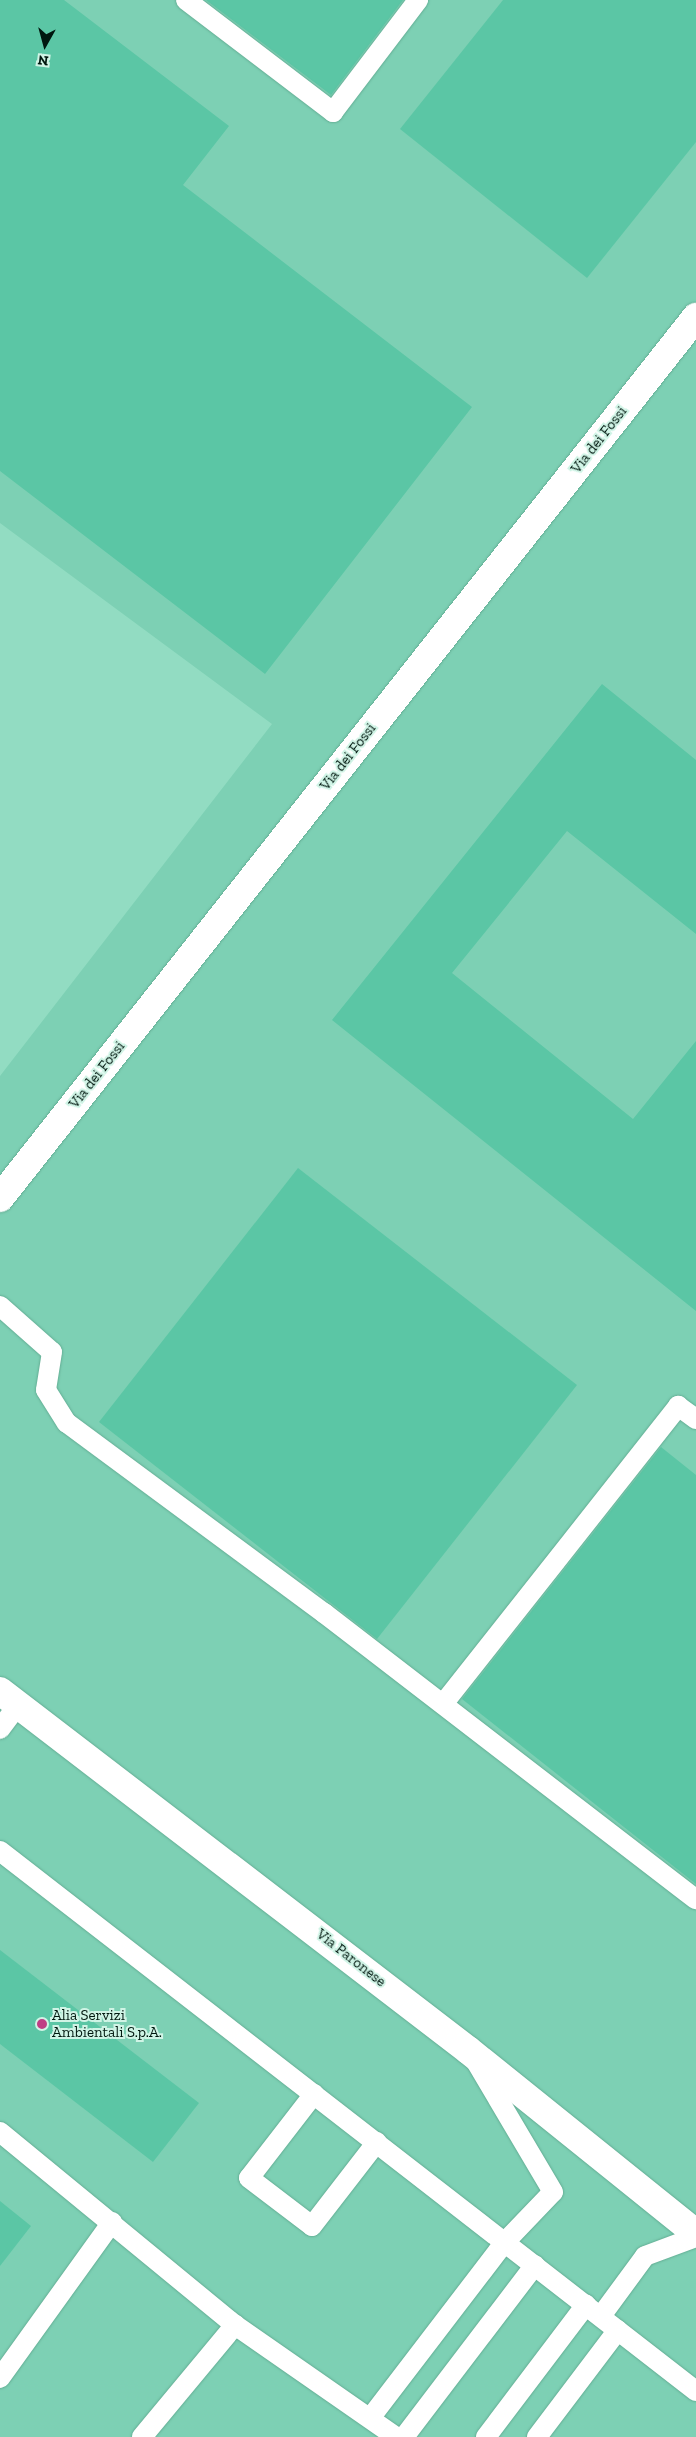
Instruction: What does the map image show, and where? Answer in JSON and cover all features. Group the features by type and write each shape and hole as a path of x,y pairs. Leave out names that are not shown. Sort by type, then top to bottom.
{"street":[{"name":"Via dei Fossi","path":"0,1198 696,317"},
{"name":"Via Paronese","path":"10,1697 468,2050 696,2233"}],"lane":[{"path":"186,0 333,112 418,0"},
{"path":"0,1306 52,1352 46,1390 67,1423 444,1704 696,1900"},
{"path":"444,1704 678,1406 696,1419"},
{"path":"0,1729 10,1697"},
{"path":"0,1851 696,2391"},
{"path":"371,2417 505,2242 553,2192 468,2050"},
{"path":"314,2094 249,2178 312,2226 377,2142"},
{"path":"0,2132 112,2222 235,2325 371,2417 396,2437"},
{"path":"0,2378 112,2222"},
{"path":"486,2437 594,2311 645,2256 696,2237"},
{"path":"404,2437 535,2265"},
{"path":"142,2437 235,2325"},
{"path":"537,2437 618,2330"}],"shaded area":[{"path":"0,0 696,0 696,2437 0,2437 0,1076 272,724 0,523"}],"building":[{"path":"0,0 64,0 229,126 183,185 472,407 265,674 0,471"},
{"path":"206,0 403,0 331,95"},
{"path":"503,0 696,0 696,142 587,278 400,129"},
{"path":"602,684 696,760 696,934 567,831 452,973 633,1119 696,1041 696,1311 332,1020"},
{"path":"298,1168 577,1385 377,1639 99,1422"},
{"path":"661,1447 696,1475 696,1884 462,1699"},
{"path":"0,1950 199,2103 153,2162 0,2044"},
{"path":"0,2201 31,2226 0,2266"}],"place":[{"name":"Alia Servizi Ambientali S.p.A.","path":"42,2024"}]}
